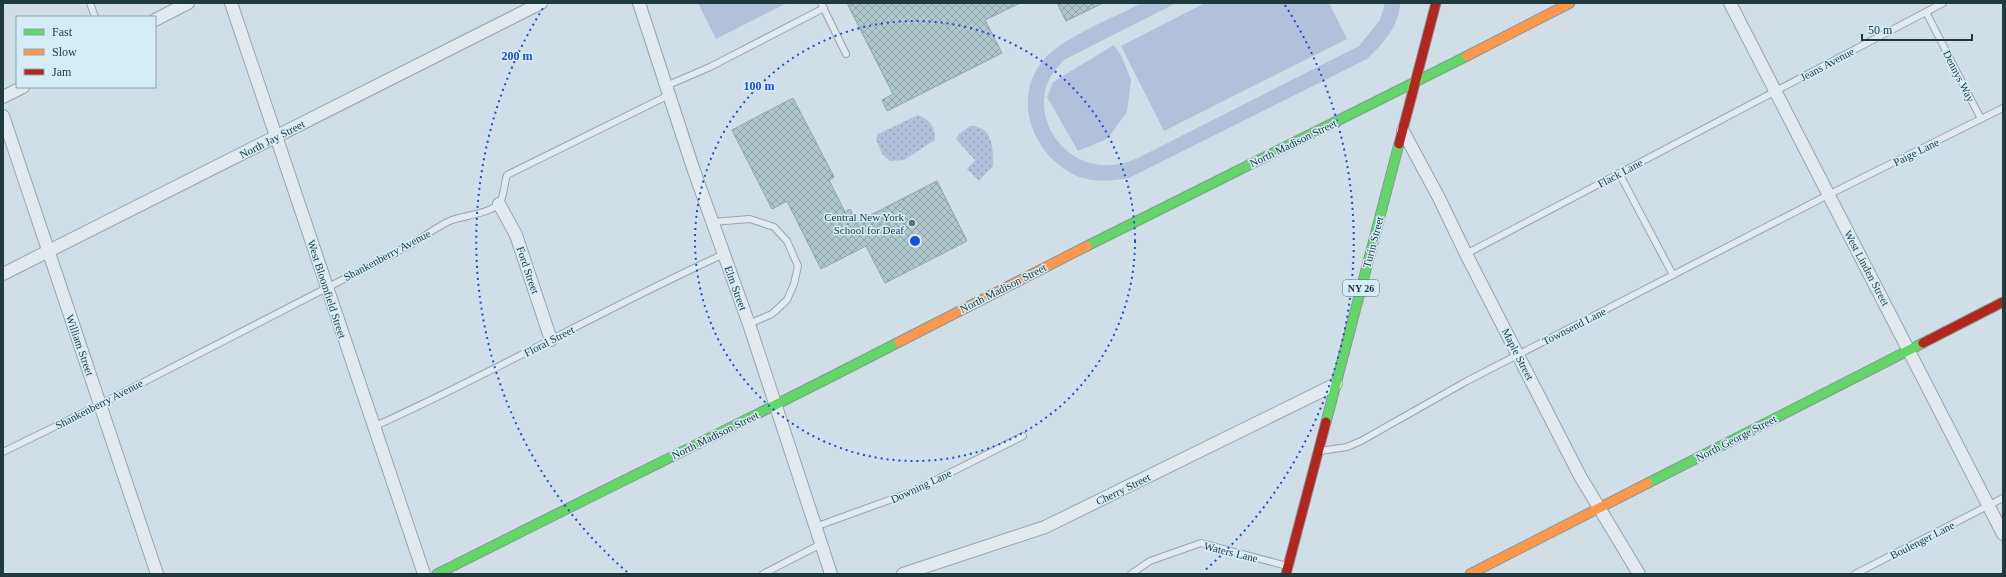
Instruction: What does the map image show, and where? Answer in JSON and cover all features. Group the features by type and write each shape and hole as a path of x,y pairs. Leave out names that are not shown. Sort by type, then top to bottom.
{"street":[{"path":"156,19 188,3"},
{"name":"West Bloomfield Street","path":"231,3 277,136 373,427 424,574"},
{"name":"North Jay Street","path":"3,274 541,3"},
{"name":"Elm Street","path":"639,3 712,222 749,324 830,574"},
{"name":"Turin Street","path":"1287,570 1436,3"},
{"name":"North Madison Street","path":"437,574 659,462 775,406 1054,262 1415,83 1570,3"},
{"name":"West Linden Street","path":"1730,3 2003,534"},
{"path":"3,97 21,88"},
{"name":"William Street","path":"3,116 101,404 156,574"},
{"name":"Maple Street","path":"1402,130 1439,198 1466,254 1580,476 1639,574"},
{"name":"Ford Street","path":"499,204 516,236 552,340"},
{"name":"North George Street","path":"1470,574 2003,302"},
{"name":"Cherry Street","path":"903,574 1045,527 1336,384"}],"lane":[{"path":"90,3 95,16"},
{"name":"Jeans Avenue","path":"1775,91 1944,3"},
{"path":"499,204 503,198 504,183 507,175 668,91 822,6 846,54"},
{"name":"Dennys Way","path":"1926,12 1981,119"},
{"name":"Flack Lane","path":"1466,254 1775,91"},
{"name":"Paige Lane","path":"1828,195 2003,108"},
{"path":"1619,173 1673,275"},
{"name":"Townsend Lane","path":"1318,451 1347,447 1360,441 1467,381 1828,195"},
{"name":"Shankenberry Avenue","path":"3,452 101,404 412,244 451,221 474,215 499,204"},
{"path":"712,222 750,219 774,227 787,241 798,266 794,284 787,300 772,314 749,324"},
{"name":"Floral Street","path":"373,427 416,408 552,340 666,280 724,254"},
{"name":"Downing Lane","path":"815,527 914,491 1023,436"},
{"name":"Boulenger Lane","path":"1855,574 2003,498"},
{"name":"Waters Lane","path":"1131,574 1150,561 1201,543 1287,570"},
{"path":"763,574 821,544"}],"shaded area":[{"path":"698,3 787,3 716,39"},
{"path":"1142,3 1176,3 1064,60 1053,73 1048,82 1044,97 1045,112 1049,126 1056,139 1066,150 1093,164 1116,164 1138,158 1359,46 1380,20 1385,3 1400,3 1394,27 1384,41 1367,59 1129,178 1102,181 1082,178 1061,166 1048,155 1039,141 1032,126 1028,111 1028,94 1032,78 1041,63 1060,45 1088,29"},
{"path":"1205,3 1329,3 1347,39 1164,131 1121,46"},
{"path":"1114,45 1122,57 1131,80 1127,112 1107,139 1078,151 1047,97 1053,82"},
{"path":"918,115 926,119 931,124 934,131 935,140 904,160 890,161 882,154 876,139 878,134"},
{"path":"970,126 978,127 984,130 988,134 992,146 993,166 979,181 967,169 975,160 956,139 959,134"}],"building":[{"path":"847,3 1020,3 985,20 1002,53 887,111 882,100 893,94"},
{"path":"1057,3 1103,3 1066,21"},
{"path":"793,98 834,177 829,180 845,212 850,209 857,222 937,181 967,241 885,283 866,246 821,269 787,201 772,209 732,130"}],"traffic: fast":[{"path":"1087,246 1467,56"},
{"path":"1326,422 1399,144"},
{"path":"437,574 899,342"},
{"path":"1648,483 1923,343"}],"traffic: slow":[{"path":"1467,56 1570,3"},
{"path":"899,342 1087,246"},
{"path":"1470,574 1648,483"}],"traffic: jam":[{"path":"1399,144 1436,3"},
{"path":"1923,343 2003,302"},
{"path":"1286,574 1326,422"}],"place":[{"name":"Central New York School for Deaf","path":"912,223"}]}
